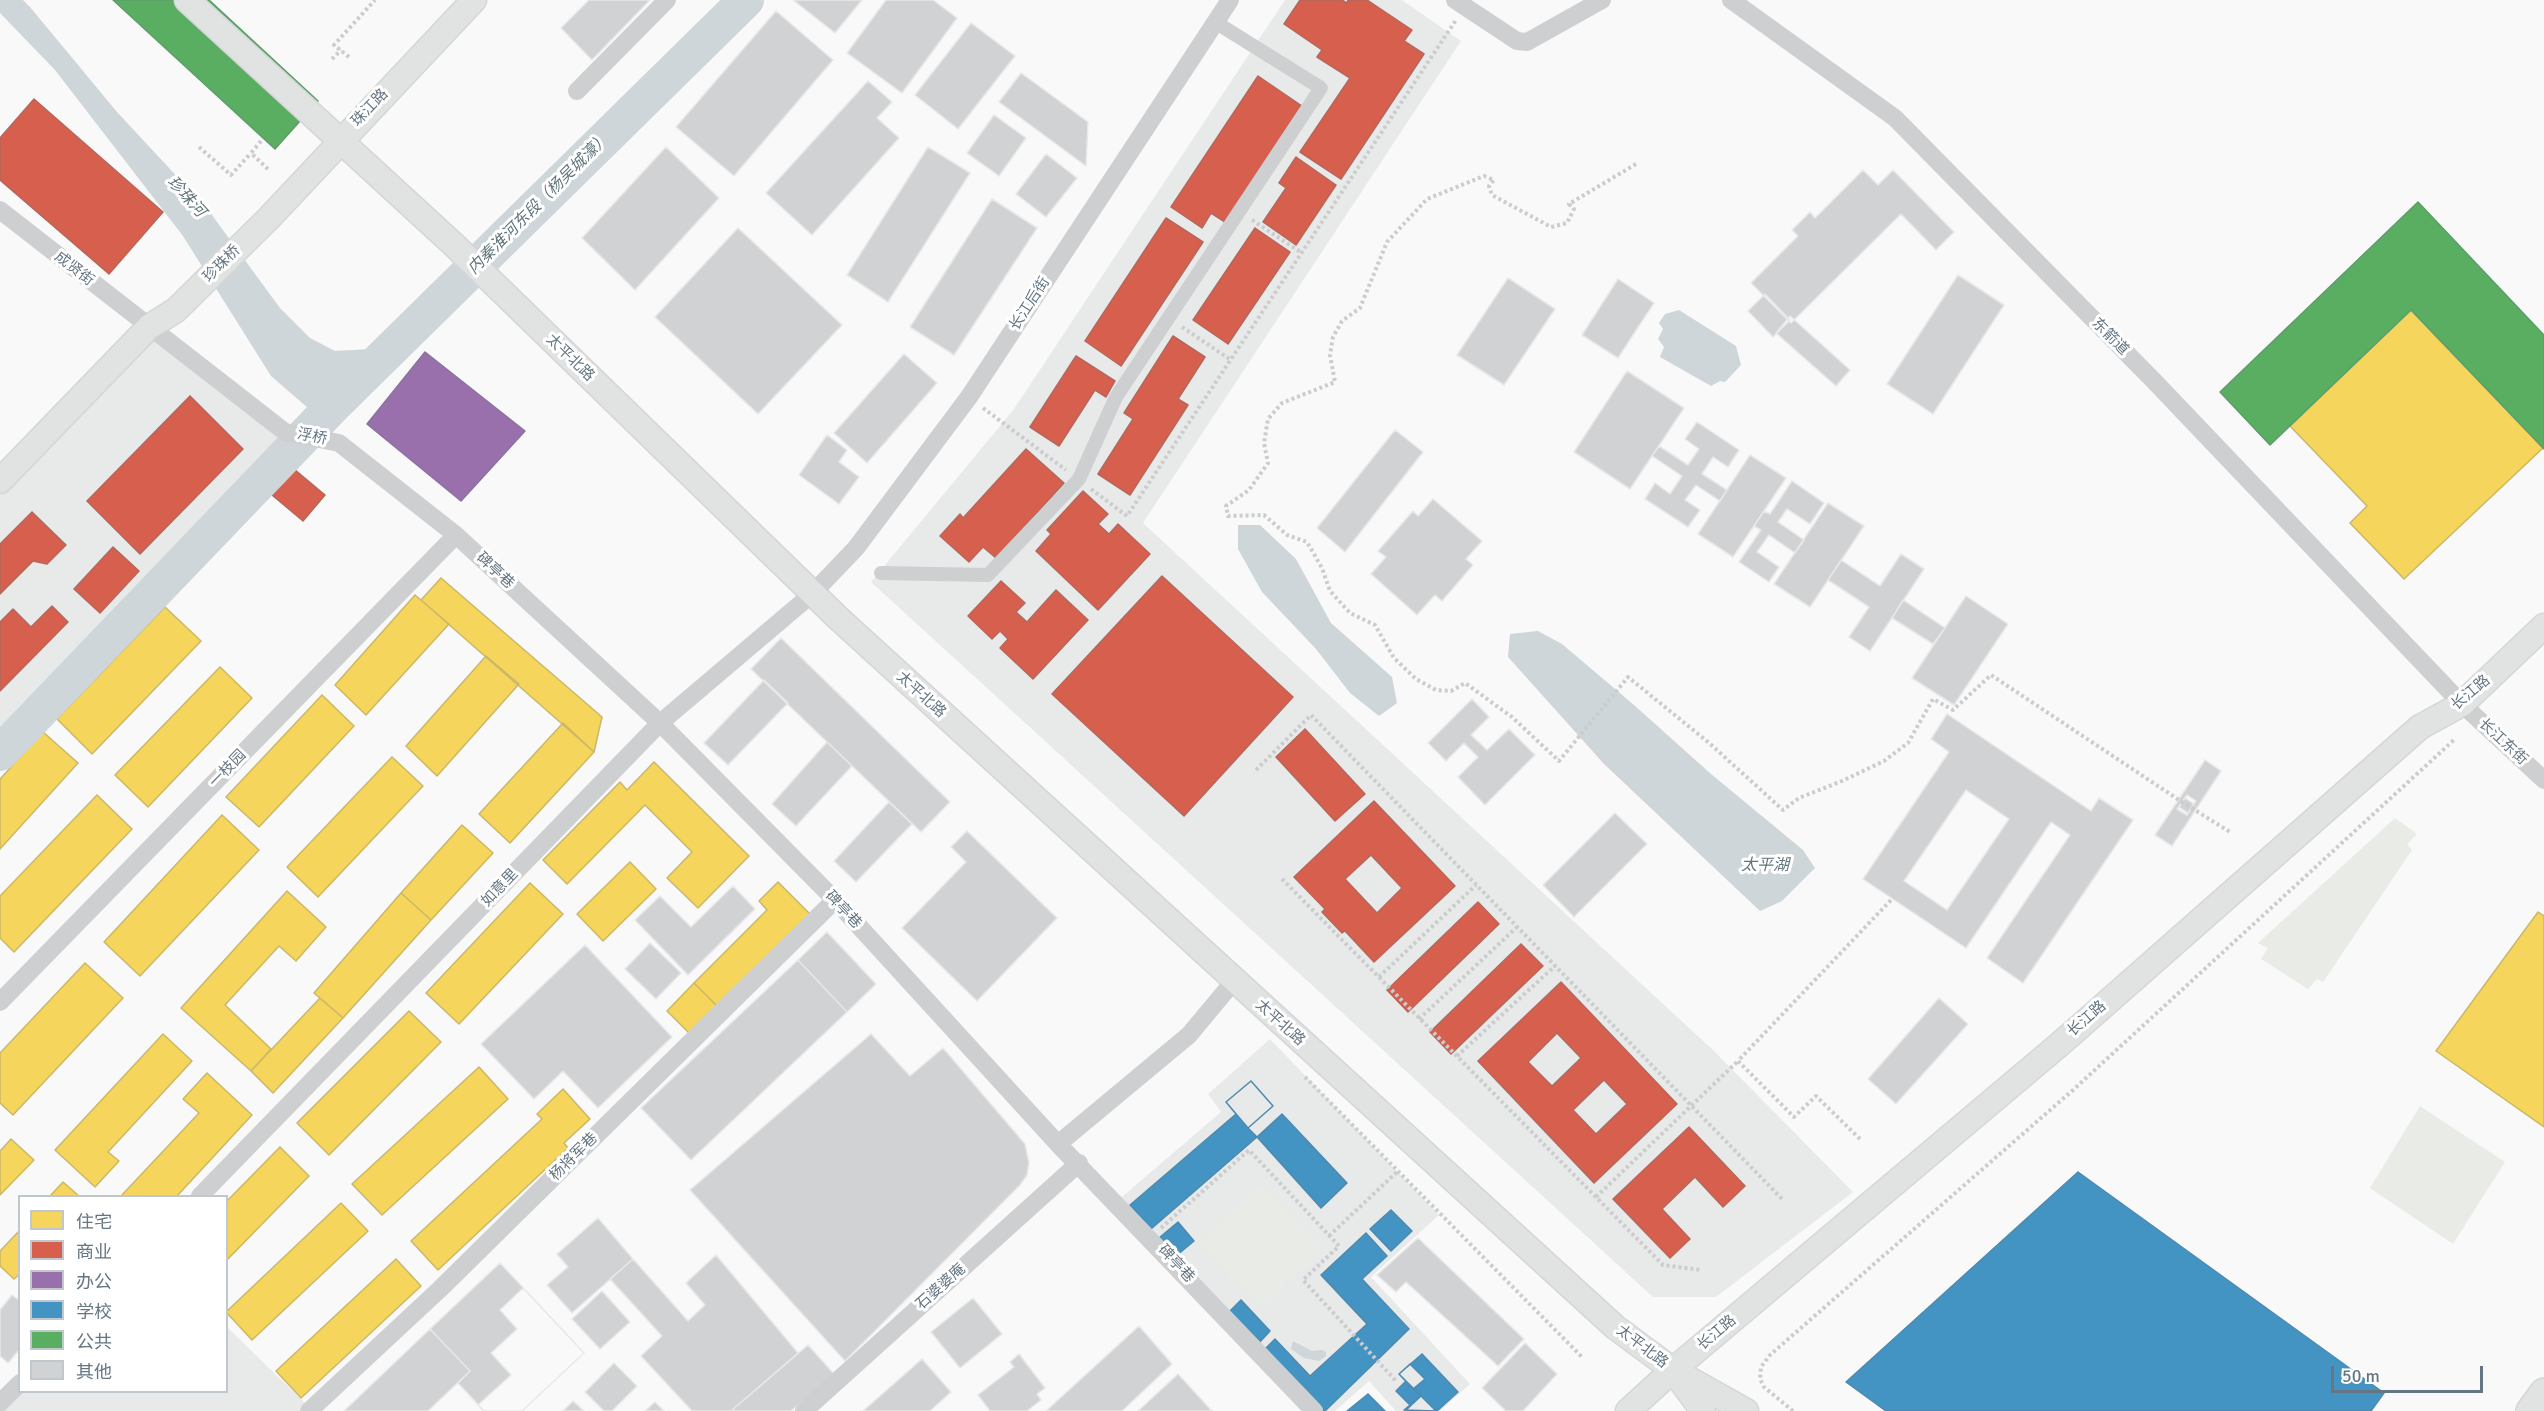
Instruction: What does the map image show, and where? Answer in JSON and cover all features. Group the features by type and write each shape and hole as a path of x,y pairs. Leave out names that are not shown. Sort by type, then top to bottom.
{"main road":[{"name":"太平北路","path":"187,0 453,244 812,594 1614,1327 1672,1370 1746,1411"},
{"name":"珠江路","path":"269,218 474,0"},
{"name":"珍珠桥","path":"149,327 176,310 269,218"},
{"path":"0,482 149,327"},
{"name":"长江路","path":"1628,1411 1672,1370 2060,1044 2420,727 2463,704 2544,626"},
{"name":"太平北路","path":"1672,1370 1703,1411"},
{"path":"2530,1411 2544,1392"}],"street":[{"path":"577,91 667,0"},
{"name":"长江后街","path":"812,594 856,548 969,397 1230,0"},
{"path":"1460,3 1517,41 1527,42 1602,0"},
{"name":"东箭道","path":"1737,1 1896,118 2154,381 2463,704"},
{"path":"881,573 988,575 1078,479 1116,397 1321,88 1215,22"},
{"name":"成贤街","path":"3,218 149,327"},
{"name":"浮桥","path":"149,327 285,432 339,443"},
{"name":"碑亭巷","path":"339,443 456,535 660,723 835,900 1058,1143 1314,1411"},
{"name":"一枝园","path":"0,1002 456,535"},
{"name":"如意里","path":"202,1195 660,723 812,594"},
{"name":"长江东街","path":"2463,704 2544,780"},
{"name":"杨将军巷","path":"309,1411 448,1281 835,900"},
{"path":"1058,1143 1189,1035 1234,981"},
{"name":"石婆婆庵","path":"804,1411 1078,1163"},
{"path":"0,1403 18,1385"}],"path":[{"path":"349,57 334,45 375,0"},
{"path":"969,397 1128,516 1302,253 1460,3"},
{"path":"332,59 341,50"},
{"path":"199,147 231,176 261,141"},
{"path":"251,153 270,171"},
{"path":"1636,164 1569,204 1574,209 1567,223 1551,227 1492,195 1489,186 1494,180 1484,176 1427,199 1387,242 1360,308 1342,321 1333,337 1330,355 1335,382 1282,403 1268,419 1263,443 1268,463 1249,490 1226,506 1228,516 1264,515 1287,535 1307,542 1322,568 1330,591 1350,613 1375,625 1395,658 1416,679 1436,690 1451,691 1465,684 1512,717 1559,761 1628,677 1708,742 1783,810 1799,798 1842,781 1884,760 1908,743 1933,699 1953,710 1991,675 2230,832"},
{"path":"1239,211 1302,253"},
{"path":"1168,318 1231,360"},
{"path":"1256,770 1311,715 1784,1201"},
{"path":"1793,1411 1764,1387 1760,1379 1761,1367 1770,1354 2073,1090 2455,739"},
{"path":"1282,879 1663,1265 1701,1270"},
{"path":"1379,977 1476,885"},
{"path":"1596,1197 1738,1061 1891,900"},
{"path":"1419,1018 1517,927"},
{"path":"1457,1056 1555,966"},
{"path":"1738,1061 1794,1117 1816,1095 1860,1139"},
{"path":"1298,1069 1583,1358"},
{"path":"1156,1232 1249,1150 1339,1246 1303,1280 1395,1382"},
{"path":"1329,1236 1399,1170"}],"shaded area":[{"path":"1285,0 1402,0 1461,41 1143,523 1715,1052 1853,1192 1716,1297 1653,1297 871,582 1014,409"},
{"path":"149,327 285,432 0,734 0,481"},
{"path":"2395,818 2417,834 2407,844 2412,850 2323,982 2317,979 2308,989 2261,959 2268,948 2258,943"},
{"path":"1270,1039 1439,1215 1371,1277 1470,1384 1440,1411 1396,1411 1369,1381 1335,1411 1314,1411 1116,1202 1221,1112 1208,1094"},
{"path":"2420,1106 2505,1162 2453,1244 2370,1188"},
{"path":"1261,1184 1323,1248 1260,1309 1197,1244"},
{"path":"228,1328 311,1409 309,1411 0,1411 19,1393 228,1393"}],"water":[{"name":"珍珠河","path":"0,0 23,0 30,7 117,112 209,211 280,308 310,338 335,351 370,349 308,408 271,376 183,236 55,70 0,13"},
{"path":"1679,310 1736,346 1741,365 1725,382 1720,381 1711,386 1660,357 1664,347 1658,339 1663,329 1659,323 1665,314"},
{"path":"1238,525 1260,525 1296,559 1331,623 1392,677 1397,703 1379,716 1350,693 1316,649 1262,592 1238,549"},
{"name":"太平湖","path":"1538,631 1562,644 1634,705 1711,774 1803,850 1815,868 1782,901 1760,911 1604,764 1508,657 1510,634"},
{"path":"1293,1341 1312,1351 1322,1350 1326,1352 1326,1356 1319,1361 1304,1358 1291,1349"}],"building: 住宅":[{"path":"2411,310 2543,448 2404,579 2350,523 2367,506 2290,426"},
{"path":"441,578 602,717 594,752 421,600"},
{"path":"415,595 449,624 366,715 335,685"},
{"path":"165,607 201,641 92,754 57,719"},
{"path":"486,656 519,684 437,776 406,746"},
{"path":"220,667 252,698 148,807 115,775"},
{"path":"322,695 354,726 259,827 226,797"},
{"path":"563,723 594,752 510,843 479,814"},
{"path":"43,732 78,763 0,849 0,779"},
{"path":"392,757 423,786 318,897 287,867"},
{"path":"654,762 749,856 698,908 667,878 692,852 645,805 567,884 543,860 620,782 627,790"},
{"path":"97,795 132,829 14,952 0,938 0,896"},
{"path":"222,815 259,850 140,976 104,942"},
{"path":"462,825 493,853 431,920 401,893"},
{"path":"630,862 656,889 603,941 577,914"},
{"path":"778,882 811,915 719,1008 694,983 767,910 759,901"},
{"path":"530,883 563,914 459,1024 426,993"},
{"path":"287,891 326,927 296,961 279,946 225,1005 271,1049 251,1071 181,1008"},
{"path":"401,893 431,920 343,1018 314,993"},
{"path":"2538,912 2544,916 2544,1127 2436,1051"},
{"path":"85,963 123,998 13,1115 0,1103 0,1053"},
{"path":"694,983 719,1008 692,1036 667,1011"},
{"path":"320,998 343,1018 273,1093 251,1071"},
{"path":"409,1011 441,1042 329,1155 297,1123"},
{"path":"163,1034 192,1061 108,1152 119,1161 95,1187 55,1150"},
{"path":"479,1067 508,1099 382,1215 352,1184"},
{"path":"207,1073 252,1115 178,1195 122,1195 199,1113 183,1099"},
{"path":"563,1089 590,1119 564,1143 568,1148 438,1270 411,1241 542,1119 537,1114"},
{"path":"11,1139 34,1160 0,1195 0,1151"},
{"path":"280,1147 309,1176 228,1259 228,1200"},
{"path":"63,1182 78,1195 51,1195"},
{"path":"341,1203 368,1231 252,1340 228,1314 228,1310"},
{"path":"18,1232 18,1276 14,1279 0,1266 0,1251"},
{"path":"396,1259 421,1286 301,1398 276,1371"}],"building: 商业":[{"path":"1300,0 1342,0 1347,3 1348,0 1367,0 1412,30 1404,41 1424,54 1341,179 1300,152 1350,78 1317,57 1322,50 1284,24"},
{"path":"1258,76 1302,106 1225,222 1211,213 1202,228 1171,207"},
{"path":"34,99 163,212 109,274 0,180 0,138"},
{"path":"1296,157 1336,185 1296,245 1263,222 1286,188 1279,183"},
{"path":"1166,218 1203,242 1121,366 1085,341"},
{"path":"1255,228 1290,252 1228,344 1193,320"},
{"path":"1173,336 1205,357 1178,399 1188,405 1130,495 1098,474 1133,419 1124,413"},
{"path":"1076,356 1115,381 1106,397 1095,390 1059,446 1030,427"},
{"path":"190,396 243,449 140,554 87,501"},
{"path":"1026,449 1064,483 996,558 983,547 969,562 940,536 960,514 963,518"},
{"path":"294,469 325,495 303,521 272,495"},
{"path":"1083,491 1108,514 1098,524 1109,534 1118,524 1150,554 1098,610 1036,551 1051,534 1047,530"},
{"path":"32,512 66,545 47,564 33,561 0,594 0,544"},
{"path":"113,547 139,571 100,613 74,589"},
{"path":"1162,576 1293,697 1184,816 1052,694"},
{"path":"1001,581 1025,603 1016,612 1027,622 1056,590 1088,620 1033,679 1000,648 1008,639 1000,631 992,639 968,616"},
{"path":"52,606 68,622 0,691 0,622 13,609 31,627"},
{"path":"1305,729 1365,794 1335,821 1276,757"},
{"path":"1374,801 1455,886 1374,962 1345,931 1342,933 1322,912 1325,909 1294,877","holes":["1371,855 1402,888 1377,913 1345,879"]},
{"path":"1478,902 1499,924 1408,1012 1387,990"},
{"path":"1521,944 1543,966 1451,1054 1430,1032"},
{"path":"1561,982 1677,1104 1594,1183 1478,1061","holes":["1557,1033 1581,1058 1552,1086 1528,1062","1604,1080 1627,1104 1596,1134 1573,1110"]},
{"path":"1689,1127 1745,1186 1723,1207 1695,1177 1662,1209 1690,1239 1670,1258 1613,1199"}],"building: 办公":[{"path":"425,352 525,431 461,501 367,424"}],"building: 学校":[{"path":"1251,1081 1273,1106 1248,1128 1257,1137 1151,1229 1130,1205 1236,1114 1226,1102"},
{"path":"1251,1081 1273,1106 1248,1128 1226,1102"},
{"path":"1282,1114 1347,1183 1321,1208 1257,1137"},
{"path":"2078,1172 2384,1393 2371,1411 1886,1411 1846,1382"},
{"path":"1391,1210 1412,1231 1391,1251 1370,1229"},
{"path":"1178,1222 1194,1241 1176,1256 1159,1238"},
{"path":"1366,1233 1387,1256 1362,1279 1409,1329 1325,1411 1322,1411 1264,1350 1275,1339 1310,1376 1367,1324 1321,1275"},
{"path":"1241,1300 1270,1331 1258,1344 1228,1313"},
{"path":"1422,1354 1458,1392 1437,1411 1405,1411 1421,1396 1399,1374"},
{"path":"1410,1364 1425,1379 1413,1389 1399,1374"},
{"path":"1406,1381 1421,1396 1410,1405 1396,1391"},
{"path":"1368,1394 1385,1411 1347,1411"},
{"path":"1421,1396 1436,1411 1404,1410"}],"building: 公共":[{"path":"113,0 209,0 318,101 275,149"},
{"path":"2418,202 2544,335 2544,449 2411,310 2270,445 2220,392"}],"building: 其他":[{"path":"589,0 650,0 592,60 561,28"},
{"path":"793,0 862,0 835,33"},
{"path":"886,0 933,0 957,18 902,93 847,53"},
{"path":"776,11 833,60 734,176 676,127"},
{"path":"971,23 1015,56 958,129 915,95"},
{"path":"1021,73 1088,122 1086,166 999,102"},
{"path":"868,81 892,102 877,118 899,138 812,235 766,193"},
{"path":"994,115 1026,138 999,176 967,153"},
{"path":"666,147 719,198 635,290 582,238"},
{"path":"928,147 970,173 888,302 847,275"},
{"path":"1046,154 1077,178 1046,217 1016,194"},
{"path":"1863,170 1878,185 1893,170 1954,232 1936,250 1901,214 1791,323 1751,283 1798,236 1792,230 1810,212 1815,218"},
{"path":"992,199 1037,228 954,355 910,327"},
{"path":"738,228 842,325 758,414 655,317"},
{"path":"1958,275 2004,305 1933,414 1887,384"},
{"path":"1508,278 1555,309 1504,385 1457,355"},
{"path":"1618,279 1654,303 1618,358 1582,335"},
{"path":"1765,294 1790,320 1773,337 1748,311"},
{"path":"1790,316 1850,370 1836,386 1776,333"},
{"path":"904,354 937,383 867,463 834,433"},
{"path":"1627,371 1684,408 1630,489 1574,452"},
{"path":"1697,422 1739,450 1728,467 1713,457 1702,474 1727,490 1720,501 1696,485 1685,500 1700,510 1688,527 1645,499 1655,483 1670,494 1682,476 1652,456 1659,446 1688,465 1699,449 1685,439"},
{"path":"1395,430 1423,452 1345,552 1317,528"},
{"path":"827,435 847,450 839,462 859,477 839,504 799,475"},
{"path":"1750,455 1786,478 1733,557 1698,534"},
{"path":"1792,481 1824,503 1810,524 1787,509 1778,522 1804,540 1795,553 1769,535 1757,552 1779,567 1769,582 1739,562 1761,530 1754,526 1764,511 1770,514"},
{"path":"1433,499 1482,541 1466,559 1473,565 1442,601 1435,595 1417,615 1371,574 1386,557 1378,551 1413,511 1418,516"},
{"path":"1828,503 1864,526 1810,607 1774,584"},
{"path":"1901,554 1924,569 1870,651 1849,637 1869,607 1828,580 1841,560 1880,586"},
{"path":"1966,596 2008,624 1954,705 1912,678"},
{"path":"1903,600 1945,628 1933,644 1892,618"},
{"path":"781,638 950,802 921,832 751,669"},
{"path":"764,680 788,703 728,765 704,743"},
{"path":"1472,699 1489,717 1471,735 1487,750 1509,729 1535,755 1485,805 1458,777 1478,757 1464,743 1446,761 1428,743"},
{"path":"1947,714 2091,811 2099,798 2133,820 2023,983 1987,958 2070,835 2051,822 1966,948 1863,879 1949,752 1931,739","holes":["1966,790 2009,819 1947,910 1904,881"]},
{"path":"827,742 852,766 796,826 772,804"},
{"path":"2205,760 2221,771 2172,846 2155,835"},
{"path":"2187,795 2196,801 2187,815 2177,809"},
{"path":"2185,798 2194,804 2188,813 2179,807"},
{"path":"889,802 912,824 856,882 834,861"},
{"path":"1615,813 1647,844 1574,917 1543,885"},
{"path":"967,831 1057,918 977,1001 902,928 966,862 951,847"},
{"path":"733,886 755,909 688,975 635,920 660,896 691,927"},
{"path":"827,932 876,984 847,1012 798,960"},
{"path":"650,943 681,973 656,999 625,969"},
{"path":"585,945 672,1037 598,1108 563,1071 534,1099 481,1044"},
{"path":"798,960 847,1012 691,1160 641,1108"},
{"path":"1939,998 1968,1024 1896,1104 1868,1079"},
{"path":"871,1034 910,1076 943,1048 1025,1144 1029,1163 1027,1175 1020,1185 845,1361 690,1190"},
{"path":"598,1218 633,1259 572,1313 547,1285 568,1267 557,1254"},
{"path":"1418,1238 1524,1339 1498,1366 1406,1282 1396,1292 1377,1275"},
{"path":"716,1255 798,1353 731,1411 692,1411 641,1356 662,1336 610,1279 633,1259 688,1321 705,1305 686,1283"},
{"path":"500,1263 584,1353 522,1411 484,1411 458,1383 470,1371 430,1329"},
{"path":"523,1288 584,1353 522,1411 484,1411 478,1405 511,1375 491,1353 517,1329 500,1310"},
{"path":"602,1291 630,1322 600,1349 572,1319"},
{"path":"12,1295 18,1300 18,1351 8,1363 0,1356 0,1310"},
{"path":"973,1298 1002,1334 960,1368 931,1332"},
{"path":"1139,1326 1172,1364 1122,1411 1046,1411"},
{"path":"430,1329 470,1371 428,1411 344,1411"},
{"path":"1525,1343 1557,1374 1523,1411 1506,1411 1482,1388"},
{"path":"808,1345 834,1374 791,1411 731,1411"},
{"path":"1019,1354 1045,1388 1037,1394 1041,1400 1027,1411 990,1411 978,1395 1014,1367 1010,1362"},
{"path":"922,1359 951,1392 930,1411 863,1411"},
{"path":"614,1363 637,1386 612,1411 604,1411 585,1392"},
{"path":"1178,1374 1212,1411 1138,1411"},
{"path":"573,1401 584,1411 563,1411"},
{"path":"655,1402 664,1411 645,1411"}],"waterway":[{"name":"内秦淮河东段（杨吴城濠）","path":"0,753 332,407 746,0"}]}
